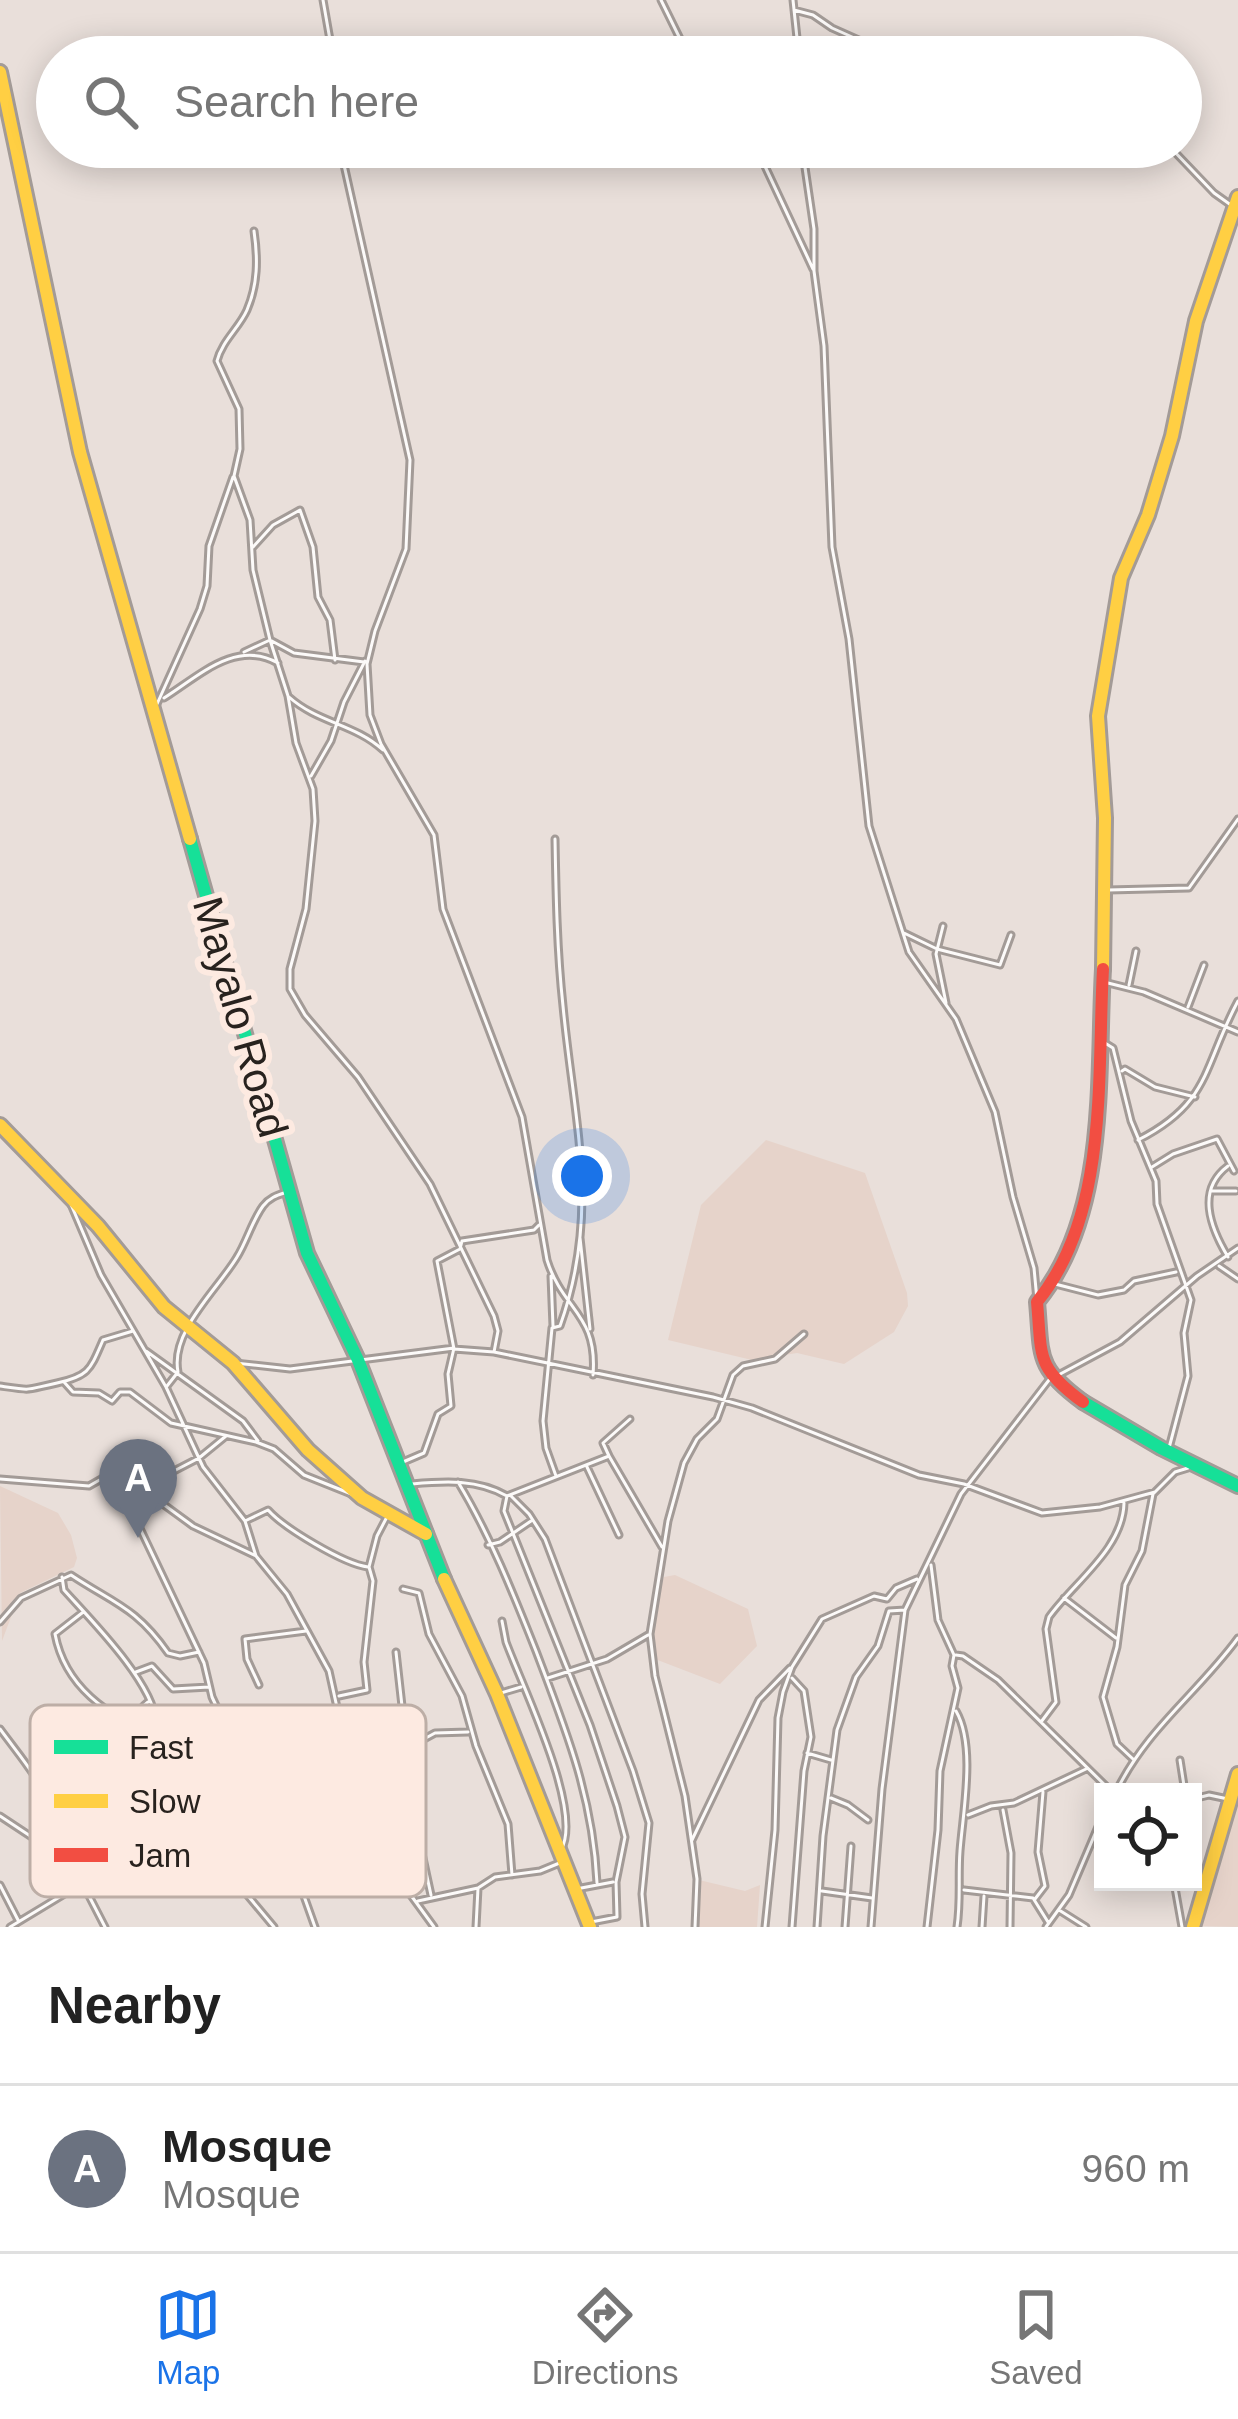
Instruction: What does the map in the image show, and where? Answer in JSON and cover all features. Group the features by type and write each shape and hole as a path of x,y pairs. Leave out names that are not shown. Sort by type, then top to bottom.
{"street":[{"path":"322,0 329,36"},
{"path":"661,0 679,36"},
{"path":"793,0 797,36"},
{"path":"794,10 850,36"},
{"name":"Mayalo Road","path":"0,72 80,452 150,710 317,1279 358,1360 589,1924"},
{"path":"310,778 369,655 406,549 410,460 345,168"},
{"path":"766,168 814,271"},
{"path":"805,168 824,346 832,547 849,638 866,810 914,963 946,1004 995,1112 1012,1197 1034,1268 1040,1357 1053,1378 1092,1407 1193,1467 1238,1486"},
{"path":"1037,1302 1053,1283 1071,1247 1090,1171 1106,818 1098,716 1121,578 1148,515 1172,436 1196,321 1237,205 1194,168"},
{"path":"163,699 207,586 209,546 234,476 242,428 233,393 217,362 228,336 247,311 257,274 254,231"},
{"path":"234,476 250,520 251,548 270,640 315,809 303,931 290,969 290,989 305,1015 358,1077 430,1184 496,1323 494,1352"},
{"path":"251,548 273,525 300,511 313,547 318,597 329,620 335,660"},
{"path":"150,710 229,657 270,640"},
{"path":"270,640 294,653 364,662"},
{"path":"242,653 278,663"},
{"path":"369,655 374,731 434,835 446,917 523,1117 551,1274 544,1432 556,1476"},
{"path":"288,696 308,715 364,733 390,756"},
{"path":"1102,890 1185,890 1238,819"},
{"path":"552,1328 560,1326 568,1302 584,1176 559,963 555,839"},
{"path":"943,926 937,950 946,1004"},
{"path":"903,932 937,950 1000,965 1011,935"},
{"path":"1129,987 1136,951"},
{"path":"1188,1009 1204,965"},
{"path":"1100,982 1129,987 1238,1032"},
{"path":"1138,1141 1174,1119 1196,1097 1238,1001"},
{"path":"1098,1039 1113,1048 1191,1307 1184,1333 1188,1376 1167,1451"},
{"path":"1120,1072 1125,1069 1154,1087 1196,1097"},
{"path":"0,1125 70,1200 101,1275 166,1387 199,1458 245,1521 256,1556 308,1631 329,1671 338,1705"},
{"path":"1150,1168 1216,1139 1234,1171"},
{"path":"1228,1257 1211,1228 1210,1191 1214,1177 1229,1165"},
{"path":"259,1442 243,1421 179,1378 176,1360 189,1328 237,1257 264,1206 273,1196 291,1191"},
{"path":"1210,1191 1237,1191"},
{"path":"70,1200 98,1226 164,1307 233,1363 308,1450 362,1498"},
{"path":"398,1464 424,1453 437,1414 451,1406 448,1374 454,1348 437,1261 460,1249 467,1239 534,1230 541,1223"},
{"path":"580,1236 594,1352 592,1375"},
{"path":"883,1927 871,1926 904,1610 967,1486 1053,1378 1120,1342 1238,1248"},
{"path":"1217,1265 1238,1279"},
{"path":"1053,1283 1098,1295 1124,1290 1134,1281 1179,1272"},
{"path":"551,1274 590,1331"},
{"path":"0,1386 28,1392 64,1382 88,1370 106,1337 134,1331"},
{"path":"695,1927 697,1879 692,1840 650,1634 663,1548 684,1463 697,1439 717,1419 737,1370 776,1359 804,1334"},
{"path":"233,1363 290,1369 454,1348 494,1352 725,1400 919,1475 967,1486 1042,1513 1124,1502 1155,1492 1175,1472 1193,1467"},
{"path":"144,1350 178,1372"},
{"path":"166,1387 178,1372"},
{"path":"64,1382 73,1392 98,1393 112,1401 130,1392 171,1423 259,1442 304,1474 390,1511 426,1534"},
{"path":"630,1419 603,1443 663,1548"},
{"path":"124,1495 199,1458 226,1435"},
{"path":"509,1495 609,1456"},
{"path":"586,1465 619,1534"},
{"path":"0,1479 89,1486 110,1474 199,1652 217,1705"},
{"path":"458,1482 504,1570 590,1803 597,1883"},
{"path":"406,1484 481,1485 509,1495 532,1520 564,1584 650,1830 642,1894 645,1927"},
{"path":"141,1488 176,1509 193,1526 256,1556"},
{"path":"1133,1759 1117,1744 1103,1704 1125,1585 1142,1552 1155,1492"},
{"path":"509,1495 505,1510 604,1762 624,1832 616,1882 617,1918 589,1924"},
{"path":"1041,1722 1057,1697 1046,1629 1064,1598 1122,1525 1124,1502"},
{"path":"245,1521 268,1510 352,1565 369,1567"},
{"path":"337,1696 368,1689 364,1661 373,1581 369,1567 376,1536 390,1511"},
{"path":"488,1545 532,1520"},
{"path":"926,1927 940,1771 956,1711 958,1681 952,1666 955,1655 938,1620 930,1563"},
{"path":"0,1622 21,1598 73,1575 112,1596 154,1630 168,1653 199,1652"},
{"path":"62,1577 64,1590 134,1673 150,1705"},
{"path":"887,1599 906,1582 919,1579"},
{"path":"403,1589 419,1593 429,1634 462,1696 471,1732 508,1824 512,1874"},
{"path":"765,1927 775,1830 778,1718 788,1676 822,1619 874,1596 887,1599"},
{"path":"1064,1598 1118,1639"},
{"path":"817,1927 833,1760 847,1698 878,1646 889,1611 887,1599"},
{"path":"889,1611 904,1610"},
{"path":"83,1612 56,1631 57,1646 88,1698 101,1705"},
{"path":"416,1902 478,1888 495,1876 540,1871 561,1856 566,1842 560,1786 502,1621"},
{"path":"259,1685 247,1659 245,1639 308,1631"},
{"path":"546,1678 607,1659 650,1634"},
{"path":"1119,1783 1133,1759 1238,1638"},
{"path":"396,1652 402,1705"},
{"path":"955,1655 998,1680 1103,1783"},
{"path":"134,1673 152,1666 173,1689 209,1687"},
{"path":"692,1840 759,1700 792,1667"},
{"path":"788,1676 804,1691 811,1728 792,1927"},
{"path":"497,1694 523,1687"},
{"path":"956,1711 965,1731 966,1815 956,1927"},
{"path":"0,1729 30,1769"},
{"path":"426,1738 434,1733 471,1732"},
{"path":"807,1753 833,1760"},
{"path":"1180,1760 1184,1783"},
{"path":"966,1815 1043,1792 1087,1769"},
{"path":"1192,1927 1238,1774"},
{"path":"1035,1900 1045,1886 1038,1852 1043,1792"},
{"path":"1202,1797 1230,1799"},
{"path":"830,1798 848,1804 868,1820"},
{"path":"1003,1806 1011,1853 1010,1927"},
{"path":"0,1816 30,1836"},
{"path":"1048,1925 1069,1895 1094,1836"},
{"path":"845,1927 851,1846"},
{"path":"426,1877 431,1897"},
{"path":"574,1889 616,1882"},
{"path":"0,1885 19,1922"},
{"path":"476,1927 478,1888"},
{"path":"961,1889 1035,1900"},
{"path":"820,1891 873,1898"},
{"path":"1176,1891 1182,1927"},
{"path":"982,1927 984,1894"},
{"path":"10,1927 61,1897"},
{"path":"90,1897 105,1927"},
{"path":"249,1897 274,1927"},
{"path":"304,1897 315,1927"},
{"path":"413,1897 434,1927"},
{"path":"1035,1900 1048,1925"},
{"path":"1058,1909 1084,1927"}],"shaded area":[{"path":"766,1140 865,1173 907,1293 908,1306 894,1332 844,1364 797,1353 752,1360 668,1340 701,1205"},
{"path":"0,1486 58,1513 77,1558 74,1567 20,1593 2,1641"},
{"path":"675,1575 748,1609 757,1646 720,1684 655,1659 650,1622 664,1577"},
{"path":"1238,1799 1238,1927 1201,1926 1211,1885"},
{"path":"699,1880 745,1891 760,1885 757,1927 696,1927"}],"traffic: fast":[{"path":"190,839 307,1253 358,1360 444,1579"},
{"path":"1083,1402 1238,1486"}],"traffic: slow":[{"path":"0,72 80,452 190,839"},
{"path":"1103,969 1105,818 1098,716 1121,578 1148,515 1172,436 1196,321 1238,197"},
{"path":"0,1125 98,1226 164,1307 233,1363 308,1450 362,1498 426,1534"},
{"path":"444,1579 497,1694 590,1927"},
{"path":"1193,1927 1238,1774"}],"traffic: jam":[{"path":"1083,1402 1056,1379 1044,1359 1037,1302 1060,1267 1088,1186 1095,1143 1103,969"}],"place":[{"name":"Mosque","path":"138,1538"}]}
